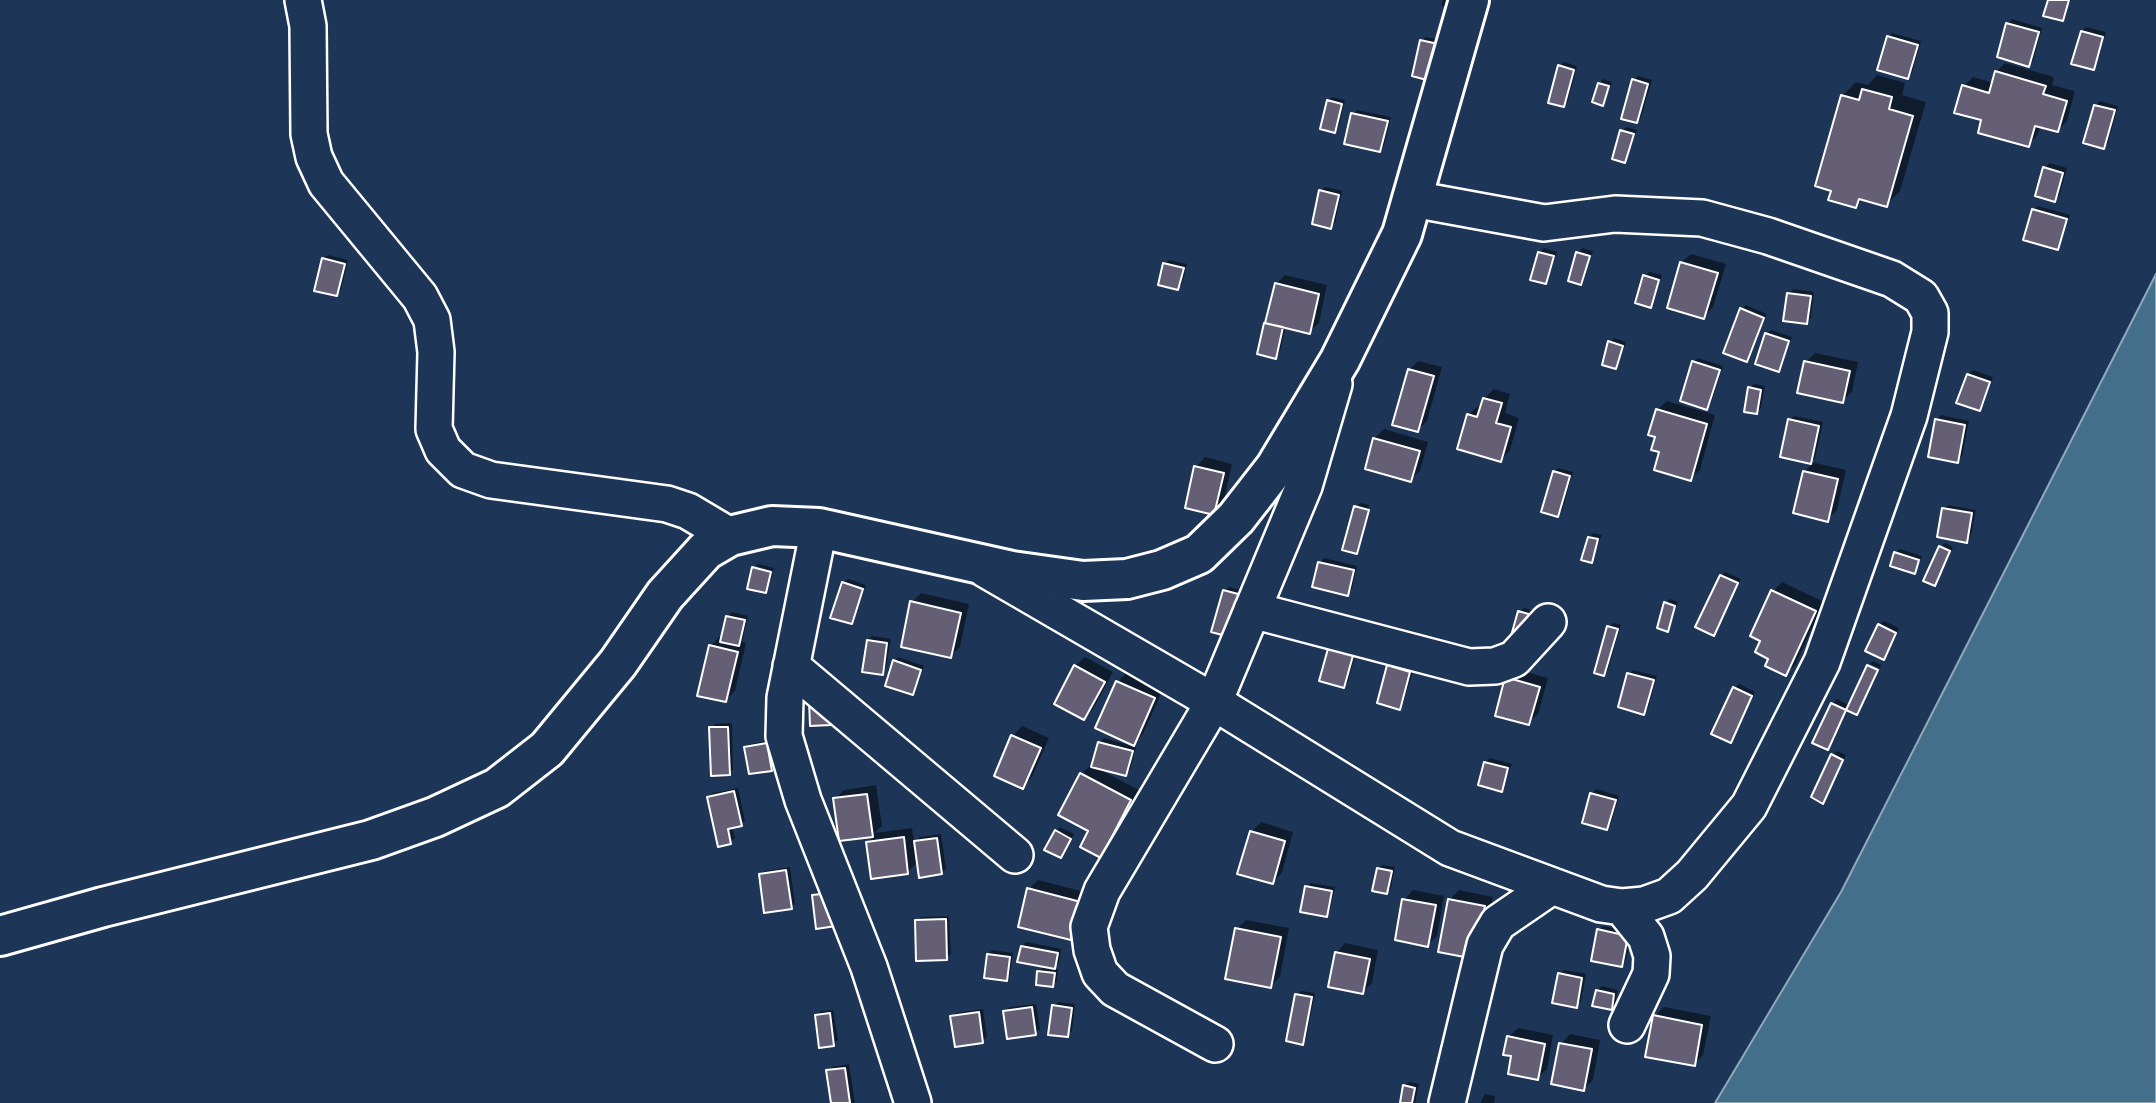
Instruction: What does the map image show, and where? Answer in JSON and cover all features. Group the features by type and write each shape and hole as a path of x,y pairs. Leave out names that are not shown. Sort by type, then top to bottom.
{"street":[{"path":"303,0 308,26 309,134 314,157 326,183 420,297 432,320 436,352 434,429 443,450 463,470 491,480 667,504 688,511 730,536"},
{"path":"0,936 103,906 372,840 435,817 497,788 547,750 618,663 665,595 706,550 730,536 772,526 819,528 973,562 1083,582 1127,579 1162,570 1199,554 1236,518 1275,468 1340,360 1402,234 1469,0"},
{"path":"973,562 1214,702 1451,848 1601,904 1622,907 1644,905 1669,896 1692,875 1749,806 1822,662 1909,416 1930,332 1930,313 1921,297 1892,279 1768,236 1702,218 1615,214 1544,223 1413,199"},
{"path":"1215,1044 1115,989 1100,973 1092,950 1089,927 1102,891 1214,702 1304,486 1340,360"},
{"path":"819,528 785,698 784,736 803,800 869,967 913,1103"},
{"path":"1252,610 1469,667 1495,666 1514,659 1548,622"},
{"path":"791,666 1015,855"},
{"path":"1447,1103 1485,945 1498,923 1552,886"},
{"path":"1622,907 1646,937 1651,956 1651,974 1627,1025"}],"water":[{"path":"2156,274 2156,1103 1715,1103 1841,892"}],"building":[{"path":"2048,0 2069,0 2063,21 2043,16"},
{"path":"2006,23 2039,32 2029,67 1997,57"},
{"path":"2081,31 2103,37 2094,70 2071,64"},
{"path":"1887,36 1918,45 1908,79 1877,70"},
{"path":"1420,40 1443,45 1434,82 1412,76"},
{"path":"1558,65 1574,70 1564,107 1548,103"},
{"path":"1995,71 2046,86 2043,94 2067,101 2058,132 2035,126 2029,147 1978,133 1981,120 1954,113 1962,85 1989,93"},
{"path":"1632,79 1648,84 1637,123 1621,119"},
{"path":"1598,83 1609,86 1603,106 1592,102"},
{"path":"1862,89 1892,97 1889,109 1913,116 1887,207 1859,199 1856,208 1828,200 1831,191 1815,186 1841,95 1859,100"},
{"path":"1327,100 1342,104 1335,133 1320,129"},
{"path":"2094,105 2115,110 2104,149 2083,143"},
{"path":"1351,113 1388,121 1380,152 1344,144"},
{"path":"1620,130 1634,134 1625,163 1612,159"},
{"path":"2043,167 2063,173 2055,202 2035,196"},
{"path":"1319,190 1339,195 1331,229 1312,224"},
{"path":"2032,209 2067,219 2058,250 2023,240"},
{"path":"1538,252 1554,256 1546,284 1530,280"},
{"path":"1576,252 1590,256 1581,285 1568,281"},
{"path":"322,258 345,264 337,296 314,291"},
{"path":"1680,262 1718,273 1704,319 1667,308"},
{"path":"1163,263 1184,268 1178,290 1158,285"},
{"path":"1643,275 1659,280 1651,308 1635,303"},
{"path":"1275,283 1319,294 1310,334 1265,323"},
{"path":"1787,293 1811,296 1807,324 1783,321"},
{"path":"1740,308 1764,318 1747,362 1723,353"},
{"path":"1264,323 1283,327 1276,359 1257,354"},
{"path":"1765,333 1789,341 1779,372 1755,364"},
{"path":"1608,341 1623,346 1616,369 1602,365"},
{"path":"1692,361 1720,370 1707,410 1680,401"},
{"path":"1804,361 1850,371 1843,403 1797,393"},
{"path":"1408,369 1434,376 1418,432 1392,425"},
{"path":"1967,374 1990,382 1980,411 1956,403"},
{"path":"1748,387 1761,390 1757,414 1744,412"},
{"path":"1483,398 1502,403 1496,423 1511,427 1501,462 1457,449 1467,414 1477,417"},
{"path":"1656,409 1707,424 1691,481 1654,470 1659,452 1651,450 1655,437 1648,435"},
{"path":"1788,419 1819,426 1811,464 1780,457"},
{"path":"1935,419 1965,425 1958,463 1928,457"},
{"path":"1373,438 1420,451 1411,482 1365,469"},
{"path":"1194,466 1224,473 1214,515 1185,508"},
{"path":"1553,471 1570,476 1558,517 1541,512"},
{"path":"1803,471 1838,479 1828,522 1793,513"},
{"path":"1354,506 1369,510 1357,554 1342,550"},
{"path":"1942,508 1972,513 1967,543 1937,537"},
{"path":"1588,537 1598,539 1592,563 1581,560"},
{"path":"1939,546 1950,551 1935,586 1923,581"},
{"path":"1894,552 1919,560 1915,574 1890,566"},
{"path":"1318,562 1354,570 1348,596 1312,587"},
{"path":"752,567 771,572 766,593 747,589"},
{"path":"1720,575 1738,583 1714,636 1695,627"},
{"path":"842,582 863,589 852,624 830,618"},
{"path":"1223,590 1242,595 1230,637 1211,632"},
{"path":"1771,590 1816,611 1786,676 1765,666 1768,659 1755,652 1760,641 1750,636"},
{"path":"910,601 961,613 951,658 901,647"},
{"path":"1664,602 1675,606 1668,632 1657,628"},
{"path":"1518,611 1532,615 1525,639 1511,636"},
{"path":"726,616 745,620 739,646 720,642"},
{"path":"1878,624 1896,633 1884,660 1865,651"},
{"path":"1607,626 1618,629 1604,676 1594,673"},
{"path":"867,640 887,643 883,675 862,672"},
{"path":"709,645 738,652 726,702 697,696"},
{"path":"1329,645 1354,652 1344,688 1319,681"},
{"path":"893,660 921,670 913,695 885,686"},
{"path":"1074,665 1105,682 1084,720 1054,704"},
{"path":"1387,665 1410,672 1400,710 1377,703"},
{"path":"1867,665 1878,670 1857,715 1846,710"},
{"path":"1627,673 1654,680 1644,715 1618,707"},
{"path":"1505,677 1540,687 1529,725 1495,716"},
{"path":"1116,681 1155,698 1134,746 1095,728"},
{"path":"1733,687 1752,696 1731,743 1711,734"},
{"path":"830,699 831,725 810,726 809,700"},
{"path":"1831,703 1846,710 1828,750 1812,743"},
{"path":"709,727 728,727 730,775 711,776"},
{"path":"1011,735 1041,748 1023,789 994,776"},
{"path":"1098,742 1133,751 1126,776 1091,767"},
{"path":"767,743 772,771 749,774 744,747"},
{"path":"1831,754 1843,760 1823,804 1811,797"},
{"path":"1484,762 1508,768 1502,792 1478,785"},
{"path":"1080,773 1131,800 1101,858 1080,847 1088,831 1058,815"},
{"path":"734,791 742,826 728,829 731,844 718,847 707,797"},
{"path":"1590,793 1616,800 1607,830 1582,823"},
{"path":"867,794 873,837 839,841 833,798"},
{"path":"1055,830 1071,839 1061,858 1044,850"},
{"path":"1250,831 1285,841 1273,884 1237,874"},
{"path":"904,837 908,874 871,879 866,842"},
{"path":"937,838 942,874 919,878 914,841"},
{"path":"1377,868 1392,871 1387,894 1372,891"},
{"path":"786,870 792,909 764,913 759,874"},
{"path":"1305,886 1332,891 1327,917 1300,912"},
{"path":"1027,888 1081,902 1071,940 1018,927"},
{"path":"831,893 836,926 816,929 812,895"},
{"path":"1402,899 1436,905 1428,947 1395,940"},
{"path":"1448,899 1485,906 1475,959 1438,952"},
{"path":"946,919 947,960 916,961 915,920"},
{"path":"1235,928 1281,937 1271,988 1225,979"},
{"path":"1597,929 1628,936 1622,967 1591,961"},
{"path":"1021,946 1058,953 1055,969 1017,962"},
{"path":"1335,952 1370,959 1363,994 1328,987"},
{"path":"987,954 1010,957 1007,981 984,978"},
{"path":"1037,971 1055,973 1053,987 1036,985"},
{"path":"1558,973 1582,978 1577,1008 1552,1003"},
{"path":"1596,990 1614,994 1612,1010 1592,1006"},
{"path":"1295,994 1312,997 1303,1045 1286,1041"},
{"path":"1052,1005 1072,1008 1068,1037 1048,1035"},
{"path":"1032,1007 1036,1035 1007,1039 1003,1011"},
{"path":"979,1012 983,1043 955,1047 950,1016"},
{"path":"830,1013 834,1046 819,1048 815,1015"},
{"path":"1653,1015 1702,1025 1695,1066 1645,1057"},
{"path":"1507,1036 1545,1044 1538,1080 1508,1074 1511,1056 1503,1055"},
{"path":"1559,1043 1592,1049 1584,1091 1551,1084"},
{"path":"845,1068 850,1103 831,1103 826,1070"},
{"path":"1403,1085 1415,1088 1412,1103 1400,1103"}]}
